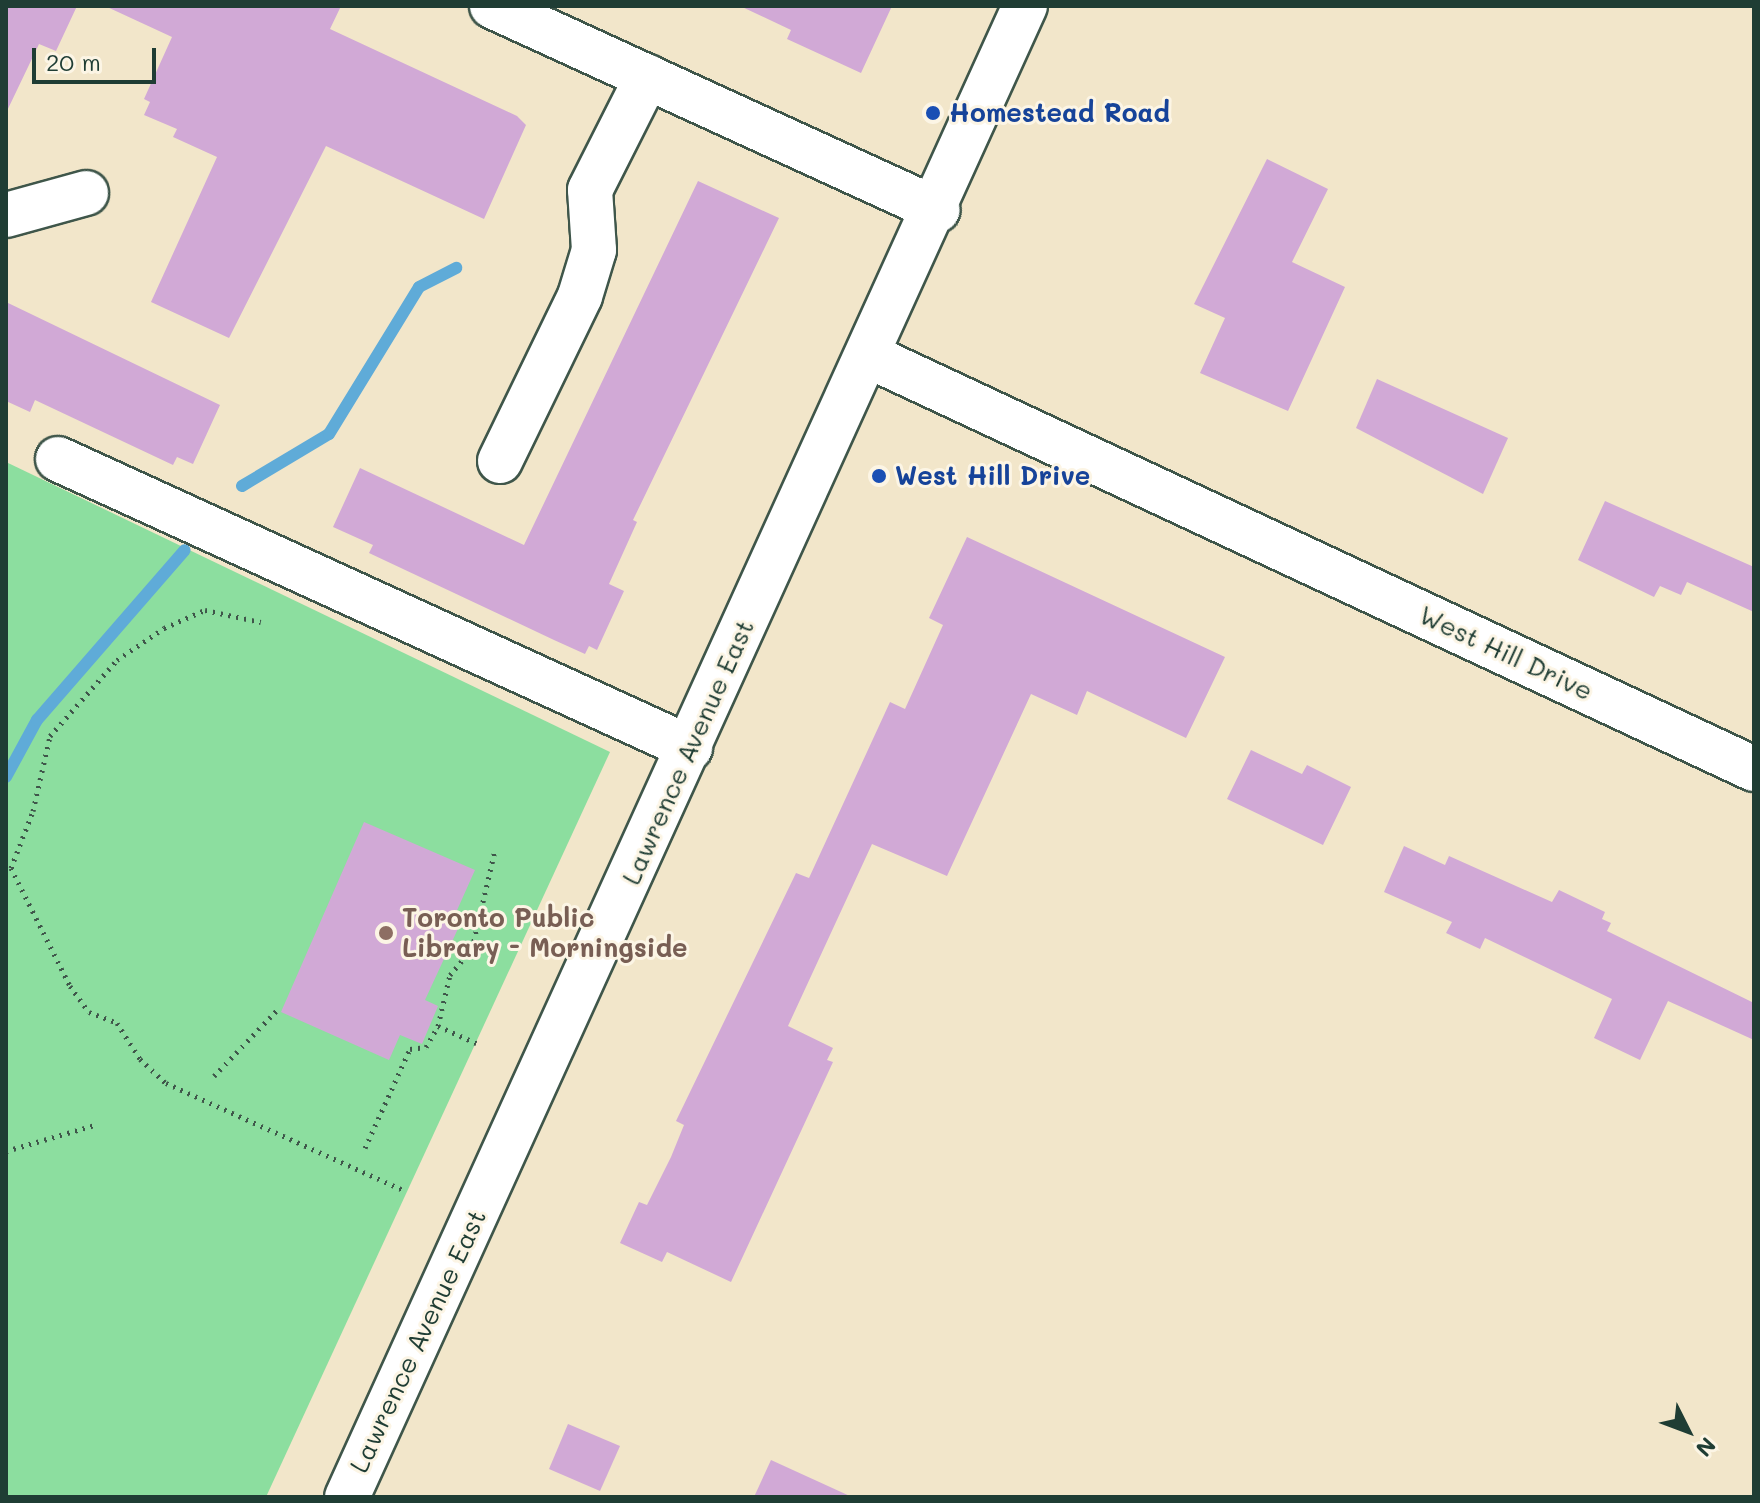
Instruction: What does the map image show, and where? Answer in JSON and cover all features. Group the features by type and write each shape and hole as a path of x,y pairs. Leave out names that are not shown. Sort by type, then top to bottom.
{"main road":[{"path":"492,6 937,210"},
{"name":"Lawrence Avenue East","path":"347,1497 867,355 937,210 1025,6"},
{"path":"500,461 580,296 594,250 590,190 647,77"},
{"path":"6,215 86,193"},
{"name":"West Hill Drive","path":"867,355 1754,769"},
{"path":"58,459 690,748"}],"path":[{"path":"261,622 205,610 164,628 117,660 50,736 33,811 8,868 70,986 89,1012 117,1023 140,1059 166,1083 405,1191"},
{"path":"365,1148 410,1049 426,1047 438,1026 450,975 472,949 484,915 486,874 495,850"},
{"path":"214,1076 278,1009"},
{"path":"438,1026 476,1043"},
{"path":"6,1151 95,1125"}],"green space":[{"path":"6,462 610,752 266,1497 6,1497"}],"building":[{"path":"6,6 77,6 56,51 39,44 6,113"},
{"path":"105,6 341,6 330,29 517,116 526,125 484,219 326,146 229,338 151,302 217,157 173,137 177,129 144,115 150,102 144,99 172,37"},
{"path":"740,6 892,6 861,73 787,39 791,30"},
{"path":"1267,159 1328,189 1292,262 1345,287 1288,411 1200,373 1225,318 1194,304"},
{"path":"698,181 779,218 633,520 637,522 609,584 624,591 597,650 589,646 585,654 554,640 369,553 373,545 333,527 360,468 524,545"},
{"path":"6,302 220,405 193,464 177,457 173,465 35,400 30,412 6,401"},
{"path":"1377,379 1508,438 1483,494 1356,428"},
{"path":"1605,501 1754,567 1754,612 1687,582 1681,595 1660,586 1654,597 1578,560"},
{"path":"967,537 1225,657 1186,738 1087,691 1077,715 1031,694 947,876 872,844 788,1026 833,1048 827,1060 833,1062 731,1282 667,1252 662,1262 620,1243 639,1202 647,1205 671,1157 684,1125 676,1121 796,873 809,878 890,702 905,709 943,625 929,618"},
{"path":"1251,750 1302,774 1307,765 1351,787 1323,845 1227,799"},
{"name":"Toronto Public Library - Morningside","path":"364,822 475,870 454,917 462,920 425,1000 438,1006 422,1044 400,1035 389,1060 281,1012"},
{"path":"1404,846 1445,865 1449,856 1552,902 1559,890 1605,912 1602,919 1611,923 1607,931 1754,1003 1754,1040 1668,1001 1640,1060 1594,1038 1612,999 1485,938 1480,949 1446,933 1452,922 1384,892"},
{"path":"568,1424 620,1446 600,1491 549,1469"},
{"path":"771,1460 852,1497 754,1497"}],"waterway":[{"path":"242,486 329,434 419,287 456,268"},
{"path":"6,777 37,720 185,550"}],"place":[{"name":"Homestead Road","path":"933,113"},
{"name":"West Hill Drive","path":"879,476"},
{"name":"Toronto Public Library - Morningside","path":"386,933"}]}
